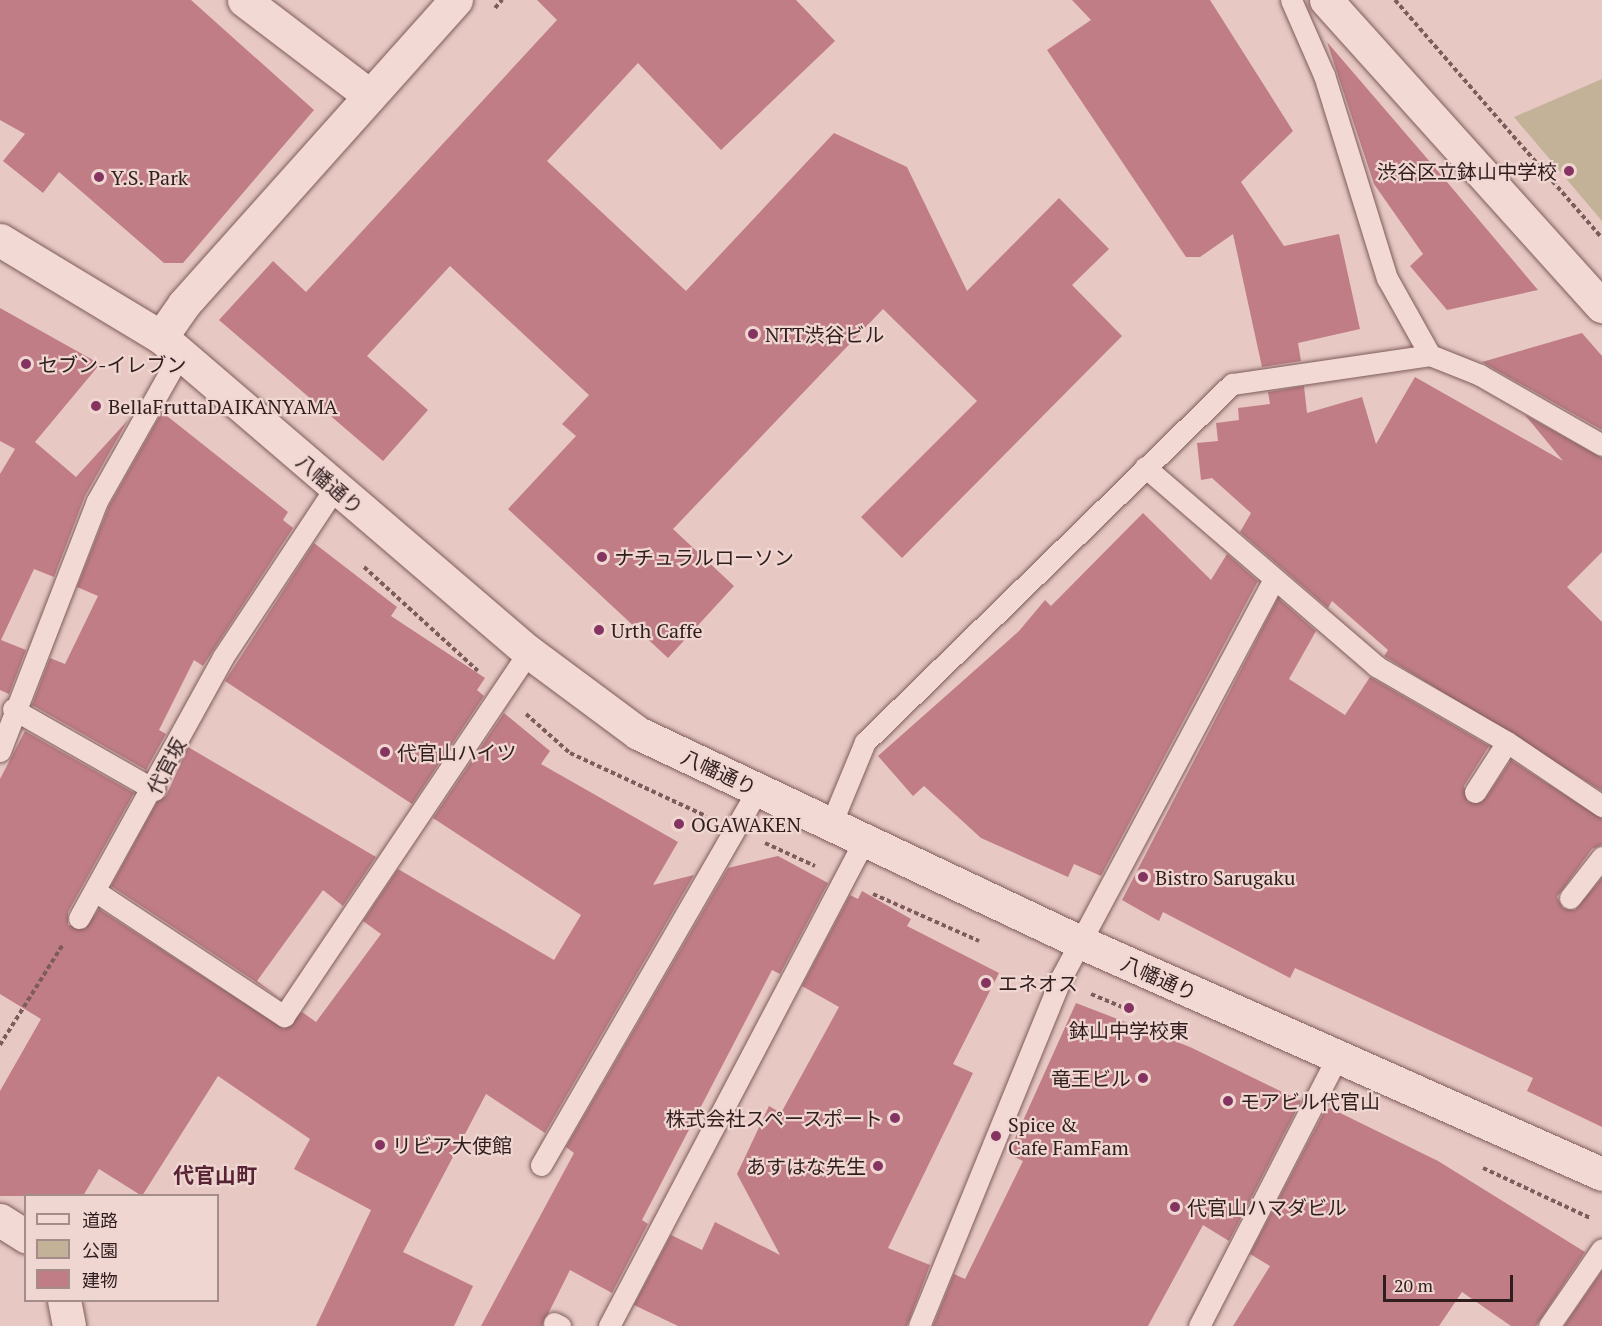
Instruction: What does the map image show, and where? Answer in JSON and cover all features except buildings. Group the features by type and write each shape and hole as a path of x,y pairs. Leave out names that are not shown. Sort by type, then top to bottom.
{"street":[{"path":"244,0 370,96"},
{"path":"171,346 184,304 456,0"},
{"path":"1326,0 1602,306"},
{"name":"八幡通り","path":"0,240 171,346 529,652 638,733 865,838 1078,941 1337,1058 1601,1171"},
{"path":"0,1220 24,1235"},
{"path":"64,1302 69,1326"}],"lane":[{"path":"1291,0 1324,75 1387,278 1430,356"},
{"path":"0,751 13,709 97,501 171,346"},
{"path":"831,824 865,742 1232,384 1430,356 1480,375 1602,445"},
{"path":"1145,467 1272,581 1376,666 1507,742 1602,806"},
{"name":"代官坂","path":"79,918 155,790 224,657 335,488"},
{"path":"919,1326 1078,941 1272,581"},
{"path":"95,891 284,1016 529,652"},
{"path":"13,709 155,790"},
{"path":"1475,792 1507,742"},
{"path":"541,1165 758,790"},
{"path":"609,1326 865,838"},
{"path":"1570,898 1602,857"},
{"path":"1199,1326 1337,1058"},
{"path":"1549,1326 1602,1249"}],"path":[{"path":"1395,0 1602,238"},
{"path":"0,1045 79,918"}],"green space":[{"path":"1602,79 1602,221 1514,117"}],"place":[{"name":"渋谷区立鉢山中学校","path":"1569,171"},
{"name":"Y.S. Park","path":"99,177"},
{"name":"NTT渋谷ビル","path":"753,334"},
{"name":"セブン-イレブン","path":"26,364"},
{"name":"BellaFruttaDAIKANYAMA","path":"96,406"},
{"name":"ナチュラルローソン","path":"602,557"},
{"name":"Urth Caffe","path":"599,630"},
{"name":"代官山ハイツ","path":"385,752"},
{"name":"OGAWAKEN","path":"679,824"},
{"name":"Bistro Sarugaku","path":"1143,877"},
{"name":"エネオス","path":"986,983"},
{"name":"鉢山中学校東","path":"1129,1008"},
{"name":"竜王ビル","path":"1143,1078"},
{"name":"モアビル代官山","path":"1228,1101"},
{"name":"株式会社スペースポート","path":"895,1118"},
{"name":"Spice & Cafe FamFam","path":"996,1136"},
{"name":"リビア大使館","path":"380,1145"},
{"name":"あすはな先生","path":"878,1166"},
{"name":"代官山ハマダビル","path":"1175,1207"}],"district":[{"name":"代官山町","path":"215,1175"}]}
